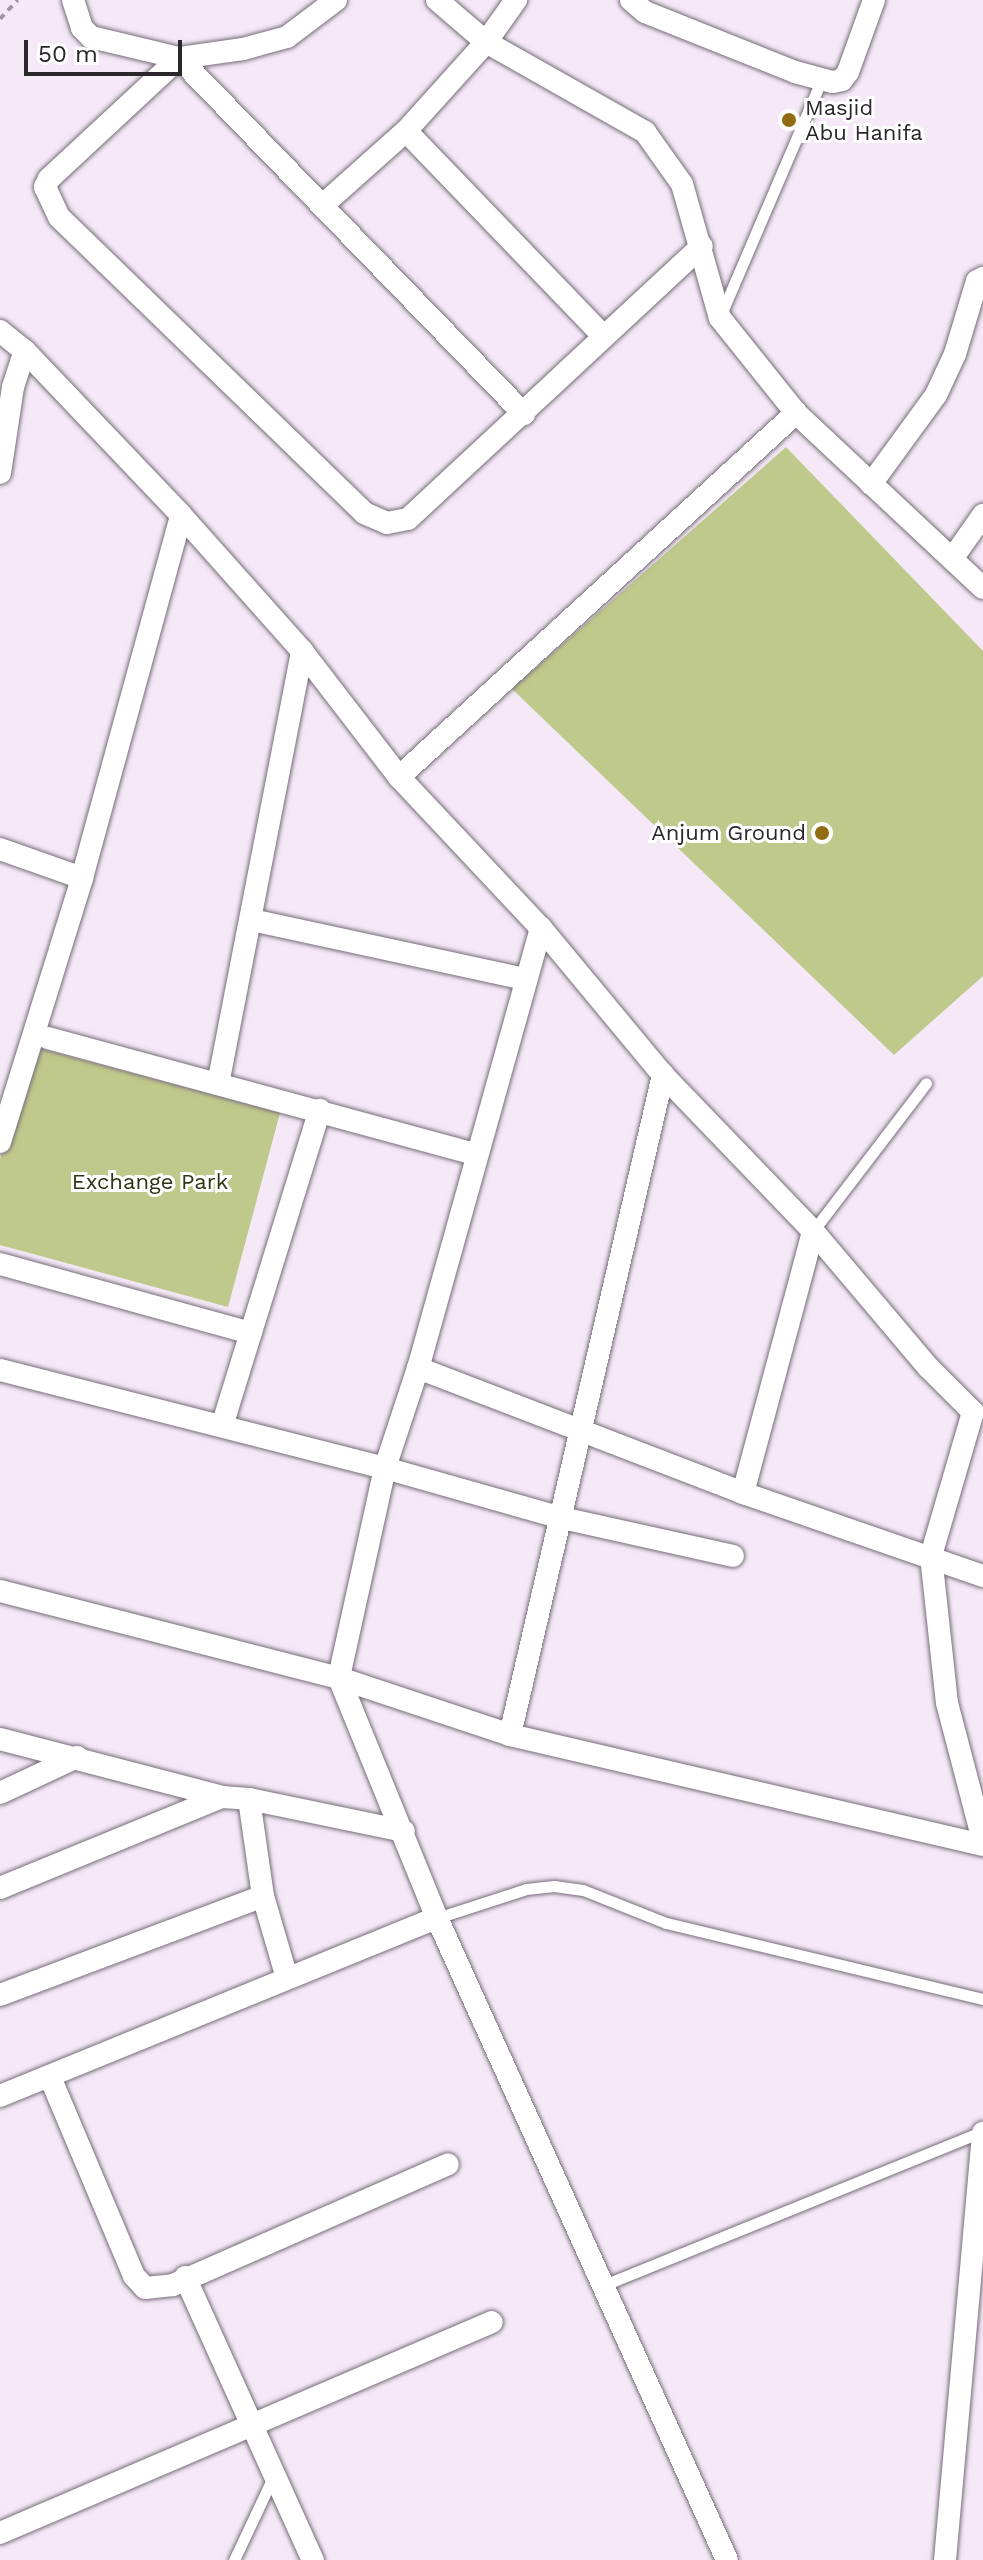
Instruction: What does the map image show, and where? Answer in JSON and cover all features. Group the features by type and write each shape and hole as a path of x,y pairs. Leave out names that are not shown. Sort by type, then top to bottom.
{"street":[{"path":"73,0 82,28 91,37 179,58 243,49 287,37 336,0"},
{"path":"437,0 486,42 645,132 682,184 720,318 796,413 983,588"},
{"path":"324,204 406,131 486,42 516,0"},
{"path":"631,0 645,12 821,81 842,80 848,72 874,0"},
{"path":"179,58 324,204 524,414"},
{"path":"179,58 49,179 45,187 59,217 375,521 387,523 408,519 702,246"},
{"path":"406,131 603,336"},
{"path":"871,484 936,395 955,354 977,281 983,278"},
{"path":"0,331 25,351 181,515 302,651 399,777 541,928 663,1075 813,1231 928,1367 978,1416 931,1556 947,1703 974,1773 983,1842 510,1735 339,1678 0,1591"},
{"path":"0,473 7,385 25,351"},
{"path":"399,777 796,413"},
{"path":"0,1142 82,878 181,515"},
{"path":"952,559 983,515"},
{"path":"218,1084 302,651"},
{"path":"0,849 82,878"},
{"path":"252,920 526,979"},
{"path":"541,928 475,1154 418,1368 385,1468 339,1678 437,1918 727,2560"},
{"path":"48,1038 475,1154"},
{"path":"510,1735 663,1075"},
{"path":"222,1426 320,1110"},
{"path":"743,1493 813,1231"},
{"path":"0,1264 251,1333"},
{"path":"418,1368 743,1493 983,1576"},
{"path":"0,1370 385,1468 562,1518 733,1556"},
{"path":"0,1739 222,1797 249,1799 404,1831"},
{"path":"0,1793 77,1757"},
{"path":"0,1888 222,1797"},
{"path":"249,1799 263,1896 287,1978"},
{"path":"0,1995 263,1896"},
{"path":"0,2096 437,1918"},
{"path":"50,2077 139,2285 145,2288 173,2285 185,2277 448,2164"},
{"path":"945,2560 983,2132"},
{"path":"185,2277 313,2560"},
{"path":"0,2533 492,2322"}],"lane":[{"path":"720,318 821,81"},
{"path":"813,1231 926,1083"},
{"path":"437,1918 526,1889 554,1886 583,1890 666,1923 983,1999"},
{"path":"604,2285 983,2132"},
{"path":"234,2560 275,2472"}],"path":[{"path":"0,19 18,0"}],"green space":[{"name":"Anjum Ground","path":"786,447 983,651 983,976 894,1055 512,689"},
{"name":"Exchange Park","path":"31,1046 280,1113 228,1307 0,1245 0,1159"}],"place":[{"name":"Masjid Abu Hanifa","path":"789,120"},
{"name":"Anjum Ground","path":"822,833"}]}
